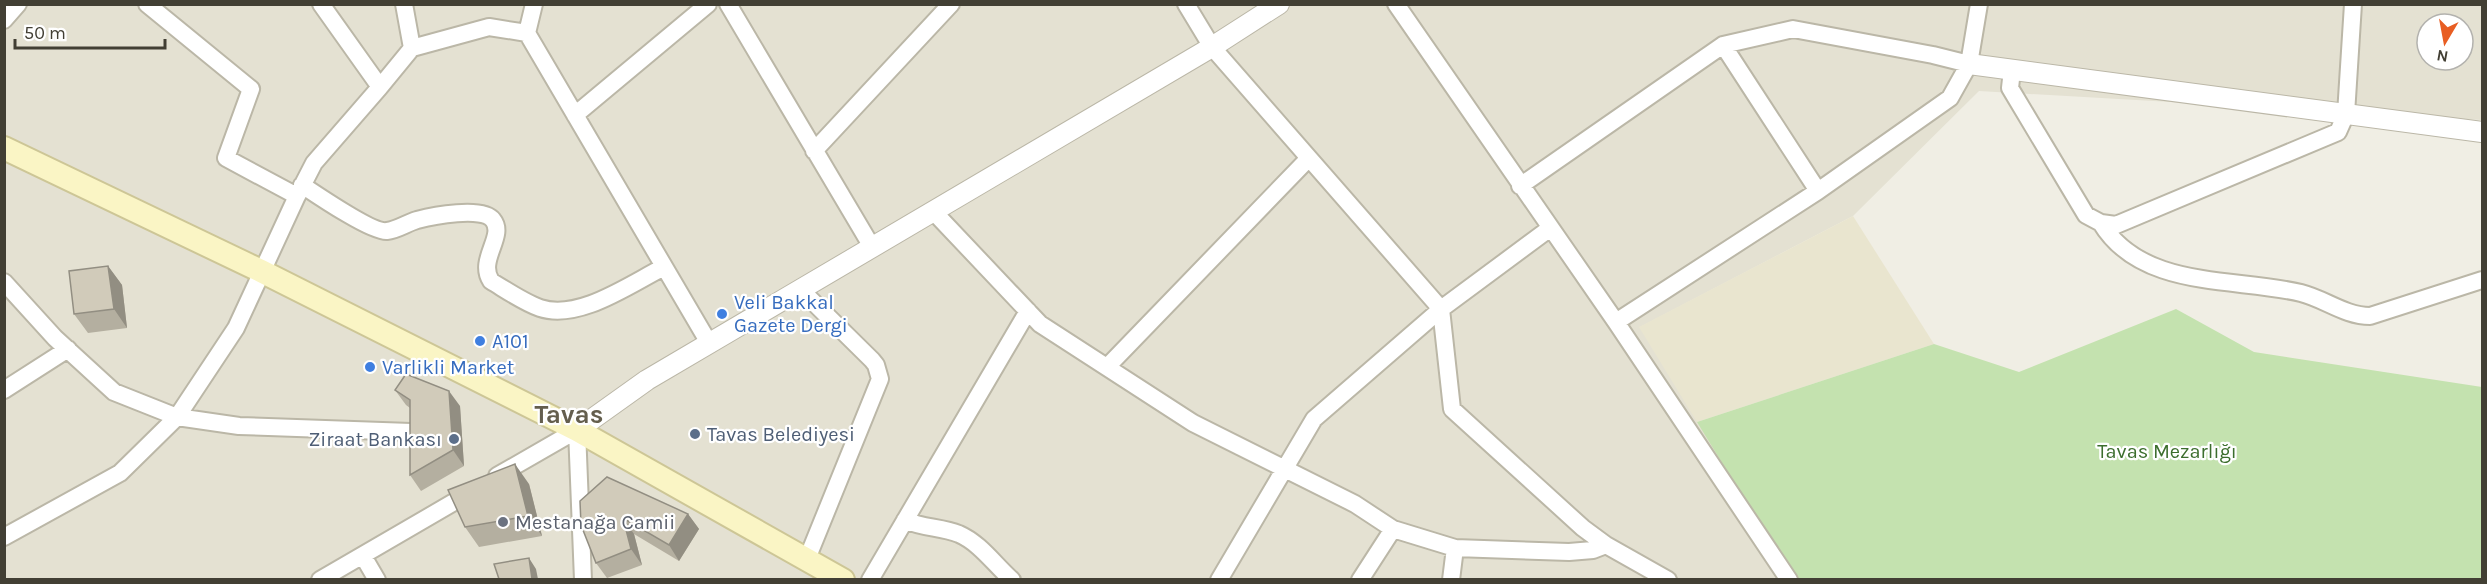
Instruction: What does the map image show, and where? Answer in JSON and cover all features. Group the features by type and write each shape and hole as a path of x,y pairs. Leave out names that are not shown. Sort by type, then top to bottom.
{"main road":[{"path":"4,148 261,271 577,430 843,579"}],"street":[{"path":"4,20 18,4"},
{"path":"147,4 250,90 226,158 383,231 420,219 450,214 489,216 496,225 496,231 487,263 488,277 530,304 549,310 578,308 664,267"},
{"path":"321,4 380,87"},
{"path":"404,4 412,48"},
{"path":"534,4 527,33 709,343"},
{"path":"575,115 708,4"},
{"path":"728,4 872,248"},
{"path":"814,151 951,4"},
{"path":"1186,4 1212,46 1441,309 1452,409 1583,528 1606,545 1668,579"},
{"path":"320,579 577,430 647,380 1212,46 1279,4"},
{"path":"1396,4 1549,229 1616,322 1789,579"},
{"path":"1616,322 1818,191 1950,98 1969,64 1979,4"},
{"path":"2101,223 2116,225 2338,132 2346,114 2353,4"},
{"path":"4,537 120,473 177,417 236,328 314,163 412,48 489,27 527,33"},
{"path":"1520,186 1723,45 1793,29 1933,55 1969,64 2482,132"},
{"path":"1723,45 1818,191"},
{"path":"2012,70 2010,88 2086,214 2101,223 2122,249 2146,263 2194,278 2296,292 2359,316 2370,316 2482,280"},
{"path":"1107,367 1309,158"},
{"path":"933,211 1040,324 1193,423 1355,504 1393,529 1455,548 1569,552 1606,545"},
{"path":"1219,579 1314,419 1441,309 1549,229"},
{"path":"4,282 68,350 114,392 177,417 239,426 411,432"},
{"path":"800,290 872,360 880,379 807,559"},
{"path":"870,579 1028,311"},
{"path":"4,390 68,350"},
{"path":"577,430 584,579"},
{"path":"905,520 917,526 948,530 961,535 972,542 1012,579"},
{"path":"1360,579 1393,529"},
{"path":"1451,579 1455,548"},
{"path":"363,556 377,579"}],"shaded area":[{"path":"2482,4 2482,120 1979,91 1853,216 1640,327 1793,579 5,580 4,5"},
{"path":"1853,216 1934,344 1697,422 1639,327"}],"green space":[{"name":"Tavas Mezarlığı","path":"2176,309 2254,352 2482,387 2482,579 1793,579 1697,422 1934,344 2019,372"}],"building":[{"path":"108,266 114,309 74,314 69,271"},
{"path":"406,374 449,391 453,450 410,475 410,400 395,390"},
{"path":"515,464 528,516 465,527 448,490"},
{"path":"607,477 688,514 669,545 623,518 631,549 596,563 581,525 580,501"},
{"path":"529,558 532,579 499,579 494,564"}],"place":[{"name":"Veli Bakkal Gazete Dergi","path":"722,314"},
{"name":"A101","path":"480,341"},
{"name":"Varlikli Market","path":"370,367"},
{"name":"Tavas Belediyesi","path":"695,434"},
{"name":"Ziraat Bankası","path":"454,439"},
{"name":"Mestanağa Camii","path":"503,522"}],"district":[{"name":"Tavas","path":"569,414"}]}
